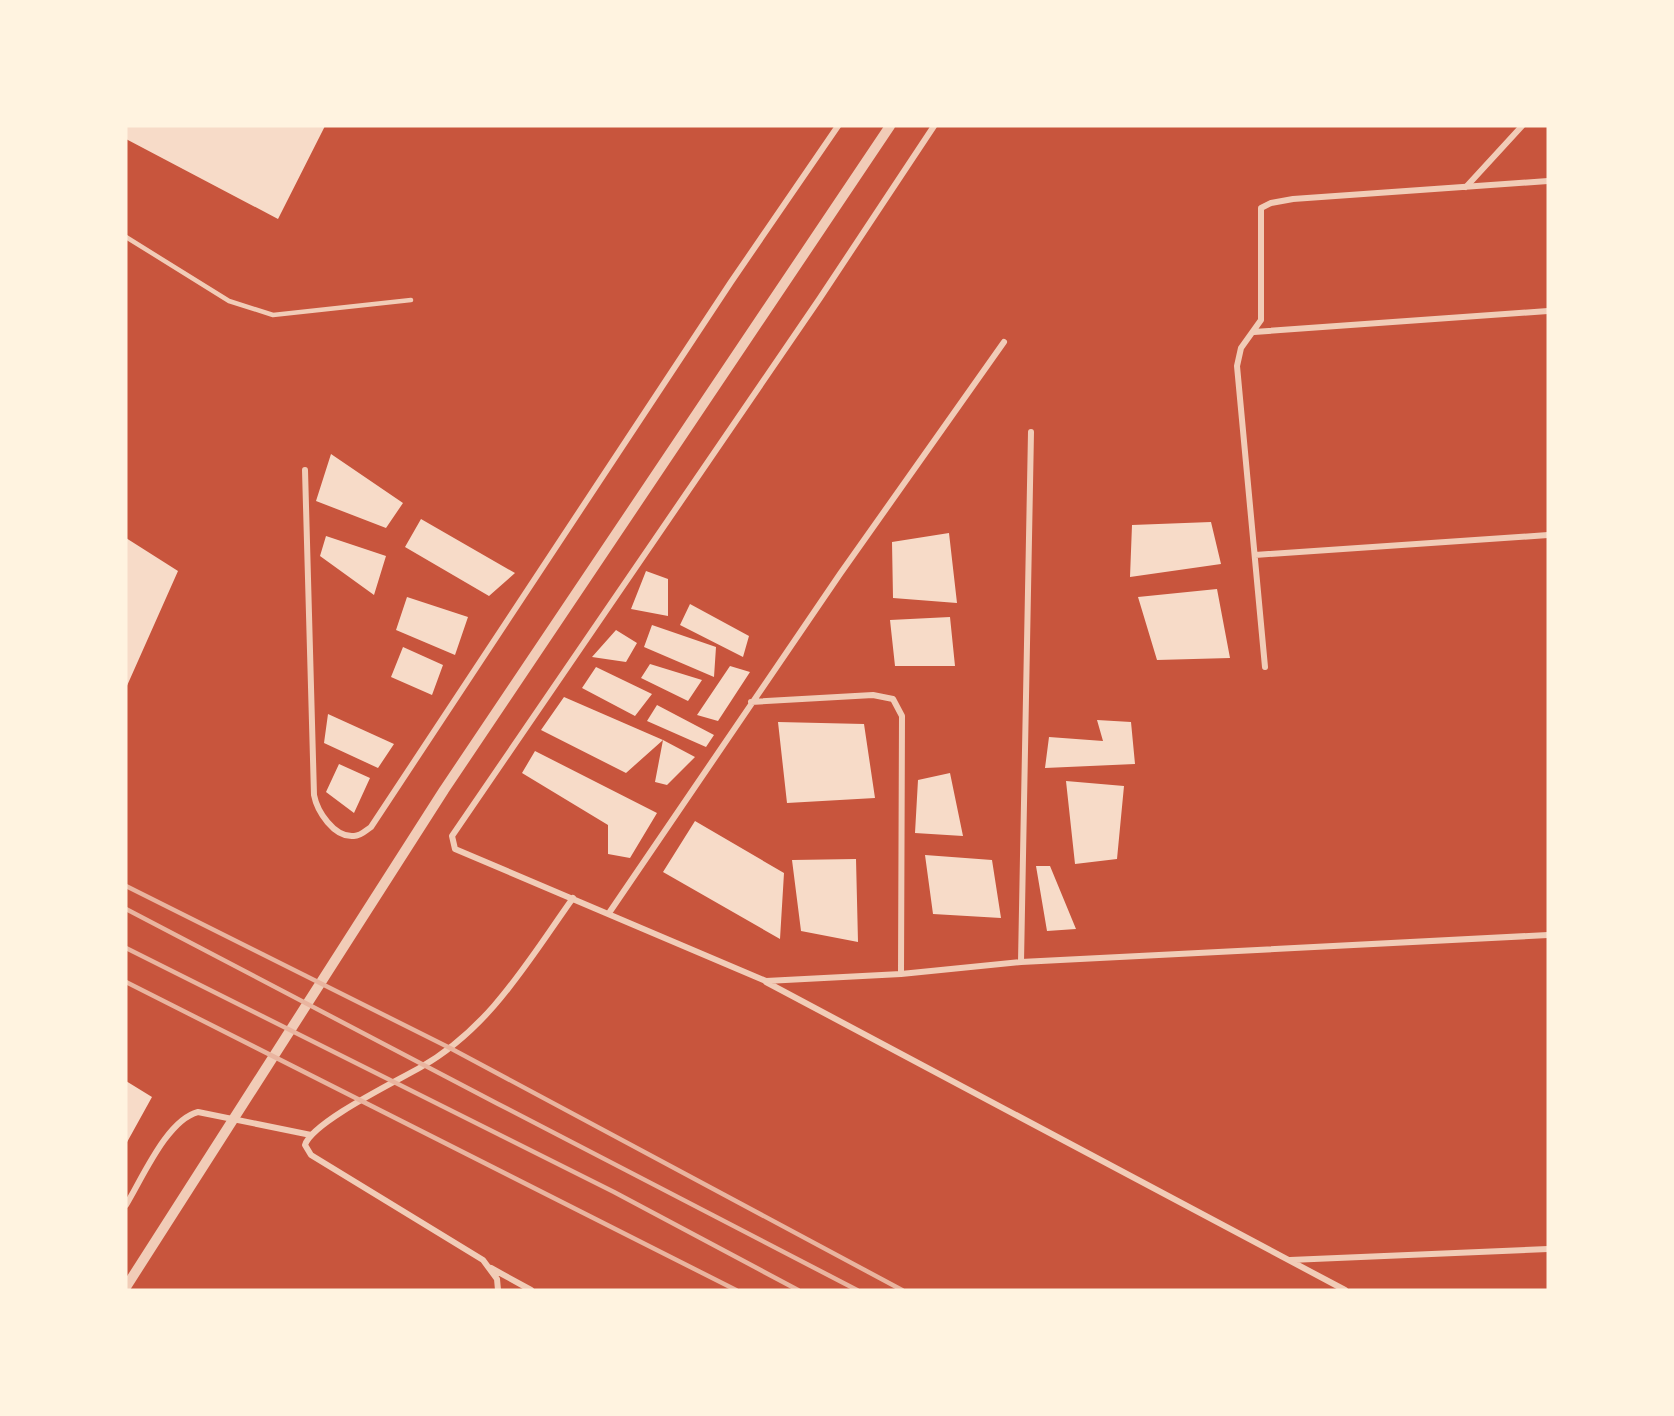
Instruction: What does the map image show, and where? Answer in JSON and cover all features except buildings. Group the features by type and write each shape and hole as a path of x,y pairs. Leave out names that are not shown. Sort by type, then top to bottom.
{"street":[{"path":"305,470 314,795 321,815 343,834 352,837 361,835 370,827 731,282 838,126"},
{"path":"126,1287 444,790 890,126"},
{"path":"934,126 813,308 452,836 452,843 460,853 609,913 766,981 1345,1290"},
{"path":"1466,187 1522,126"},
{"path":"1265,667 1237,366 1241,348 1261,320 1262,208 1270,203 1293,199 1548,181"},
{"path":"1254,332 1548,311"},
{"path":"609,913 751,702 1004,342"},
{"path":"1021,962 1031,432"},
{"path":"1255,555 1548,535"},
{"path":"751,702 873,695 893,699 902,716 901,974"},
{"path":"531,1290 491,1268 311,1155 305,1145 310,1135 362,1100 423,1066 474,1028 498,1004 573,898"},
{"path":"766,981 901,974 1021,962 1548,935"},
{"path":"126,1205 171,1131 183,1118 191,1114 198,1112 310,1135"},
{"path":"1289,1260 1548,1249"},
{"path":"491,1268 497,1279 498,1290"}],"lane":[{"path":"126,237 229,301 273,315 411,300"}],"railway":[{"path":"126,886 450,1048 902,1290"},
{"path":"126,909 857,1290"},
{"path":"126,948 614,1192 798,1290"},
{"path":"126,982 736,1290"}]}
